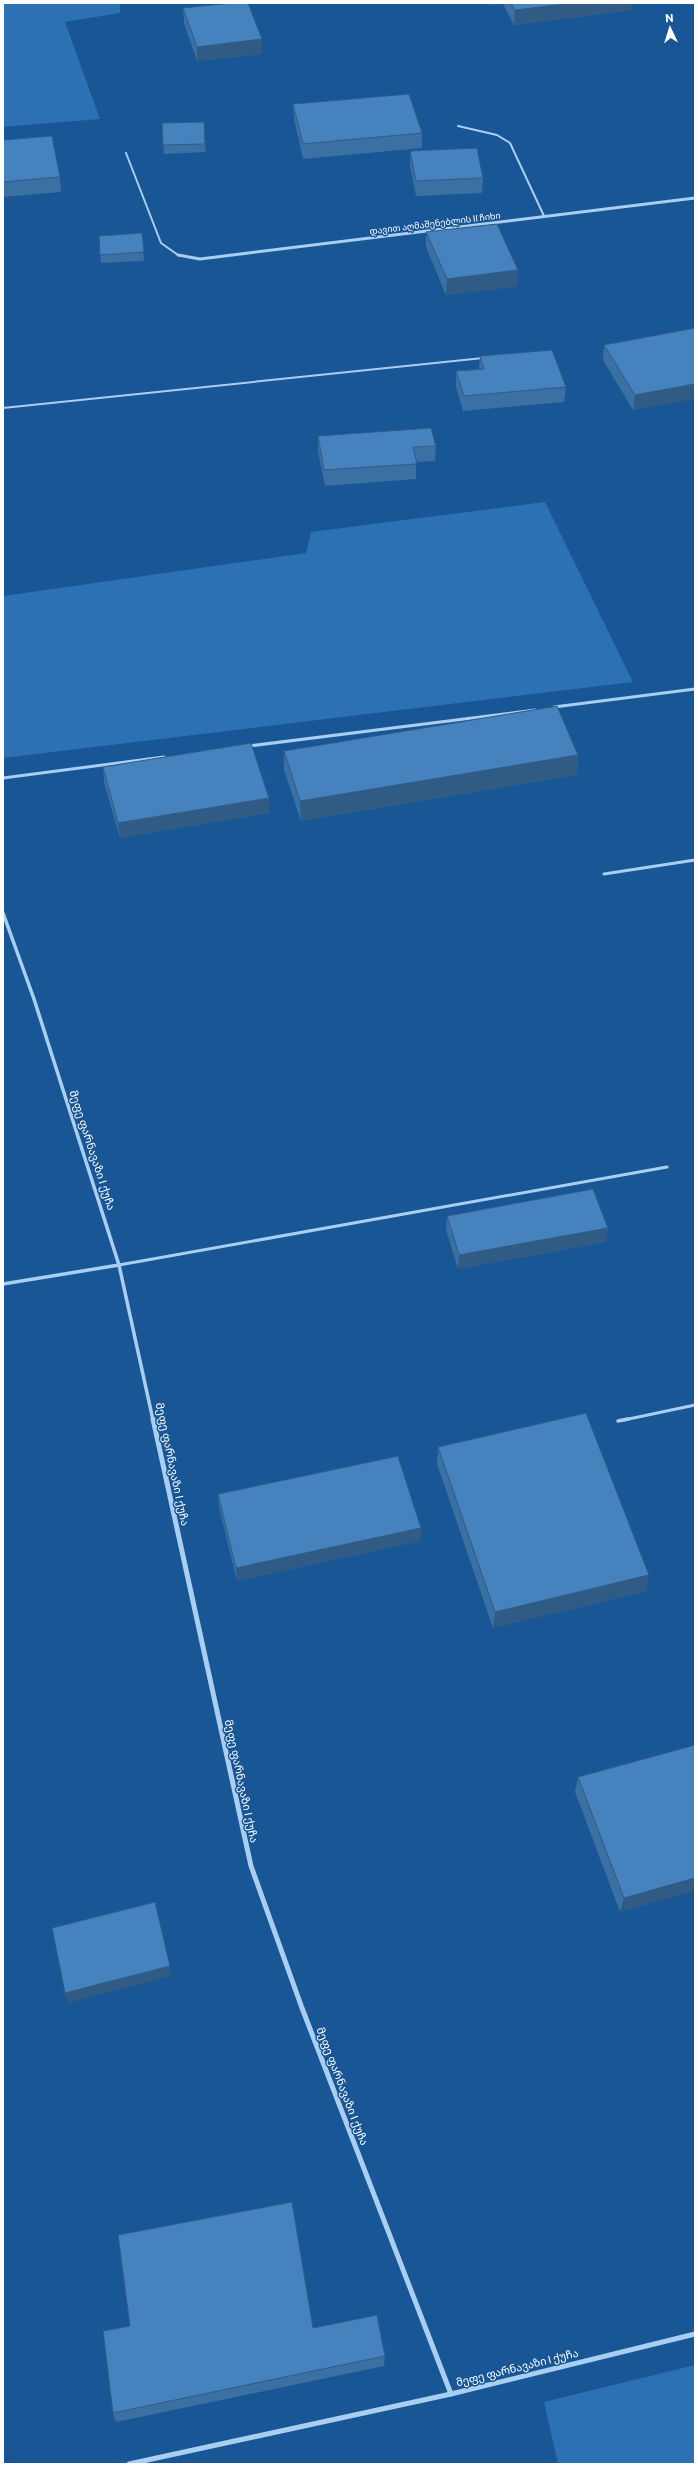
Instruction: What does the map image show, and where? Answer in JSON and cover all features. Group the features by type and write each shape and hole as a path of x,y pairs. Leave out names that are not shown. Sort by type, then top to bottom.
{"street":[{"name":"დავით აღმაშენებლის II ჩიხი","path":"178,255 200,259 695,198"},
{"name":"მეფე ფარნავაზი I ქუჩა","path":"3,913 34,999 119,1265 251,1866 302,2008 451,2394 695,2334"},
{"path":"3,1284 119,1265"},
{"path":"129,2464 451,2394"}],"lane":[{"path":"458,126 497,135 510,143 544,216"},
{"path":"126,153 161,243 178,255"},
{"path":"3,408 488,357"},
{"path":"546,708 695,689"},
{"path":"247,747 538,709"},
{"path":"3,778 168,757"},
{"path":"604,874 695,860"},
{"path":"119,1265 667,1167"},
{"path":"618,1421 695,1405"}],"shaded area":[{"path":"3,3 120,3 120,13 65,22 100,119 3,127"},
{"path":"545,502 633,682 3,758 3,596 306,553 311,532"},
{"path":"695,2365 695,2464 558,2464 544,2402"}],"building":[{"path":"232,3 248,3 262,39 197,47 183,8"},
{"path":"511,3 573,3 515,10"},
{"path":"409,94 422,133 303,144 293,104"},
{"path":"204,122 205,144 163,145 162,123"},
{"path":"52,136 60,177 3,182 3,140"},
{"path":"477,148 483,178 416,181 410,151"},
{"path":"497,224 518,270 447,279 426,232"},
{"path":"142,233 144,252 100,255 99,236"},
{"path":"695,328 695,384 635,395 604,345"},
{"path":"552,350 566,387 464,396 456,371 484,369 480,356"},
{"path":"431,428 436,446 413,447 417,464 324,470 318,436"},
{"path":"557,706 578,755 300,801 284,751"},
{"path":"251,743 269,798 118,823 103,767"},
{"path":"593,1189 608,1228 459,1255 447,1216"},
{"path":"586,1413 649,1575 495,1612 438,1447"},
{"path":"398,1456 421,1528 236,1568 218,1494"},
{"path":"695,1745 695,1878 624,1898 578,1777"},
{"path":"155,1902 170,1966 65,1993 52,1928"},
{"path":"292,2202 313,2328 377,2315 385,2356 113,2413 103,2331 130,2326 118,2235"}]}
